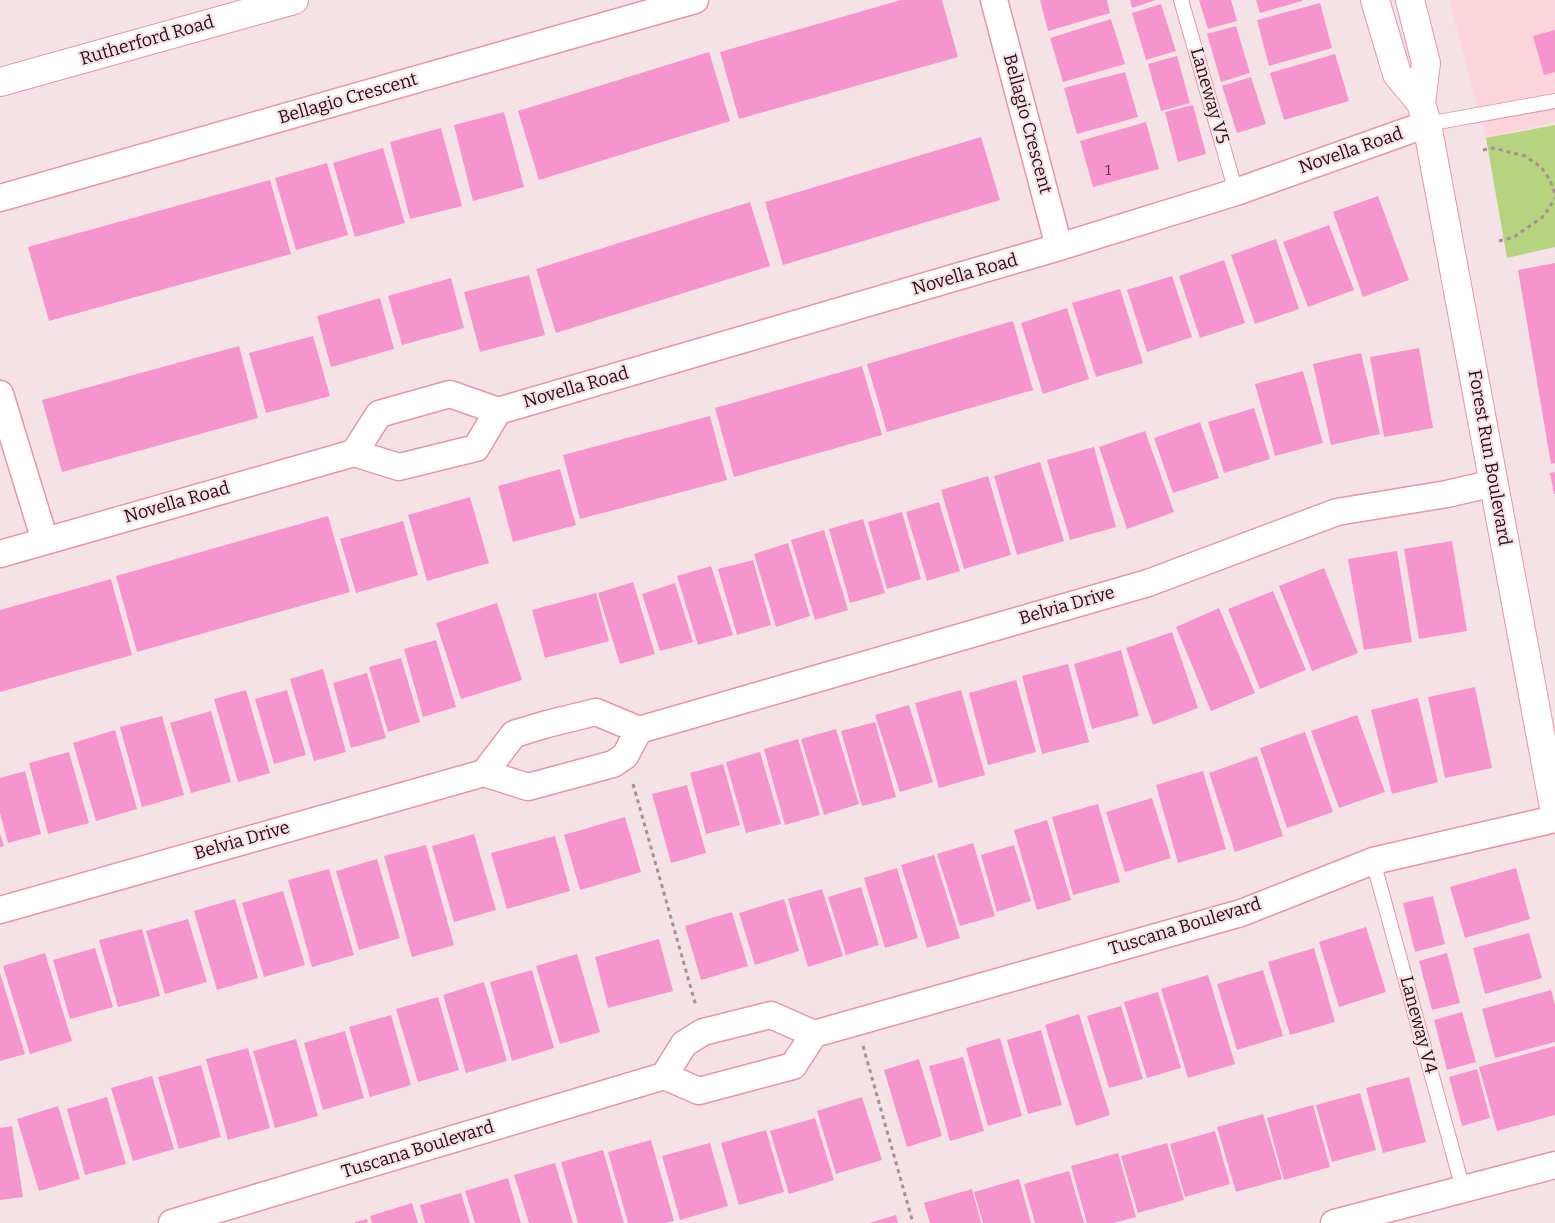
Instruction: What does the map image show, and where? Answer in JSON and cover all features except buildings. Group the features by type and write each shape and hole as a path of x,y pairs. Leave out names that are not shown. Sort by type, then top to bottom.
{"street":[{"name":"Rutherford Road","path":"0,82 294,0"},
{"name":"Bellagio Crescent","path":"0,198 695,0"},
{"name":"Bellagio Crescent","path":"994,0 1059,247"},
{"name":"Forest Run Boulevard","path":"1376,0 1397,74 1424,114"},
{"name":"Forest Run Boulevard","path":"1410,0 1426,63 1424,114 1555,813"},
{"name":"Novella Road","path":"498,411 1059,247 1236,192 1424,114"},
{"path":"0,394 44,541"},
{"path":"450,394 498,411 476,448 399,467 354,453 379,414 450,394"},
{"name":"Novella Road","path":"0,554 354,453"},
{"name":"Belvia Drive","path":"639,730 1148,583 1337,512 1446,494 1494,483"},
{"path":"596,712 639,730 625,756 613,764 528,786 484,773 514,734 596,712"},
{"name":"Belvia Drive","path":"0,910 484,773"},
{"name":"Tuscana Boulevard","path":"814,1034 1241,913 1373,861 1555,818"},
{"path":"771,1015 814,1034 793,1066 699,1091 664,1076 684,1044 703,1032 771,1015"},
{"name":"Tuscana Boulevard","path":"172,1223 664,1076"},
{"path":"1334,1223 1555,1165"}],"lane":[{"name":"Laneway V5","path":"1181,0 1236,192"},
{"path":"1424,114 1555,101"},
{"name":"Laneway V4","path":"1373,861 1463,1189"}],"path":[{"path":"1483,150 1493,148 1525,156 1541,168 1550,180 1555,196 1544,216 1514,237 1499,242"},
{"path":"625,756 703,1032"},
{"path":"856,1022 913,1223"}],"shaded area":[{"path":"1449,0 1555,0 1555,122 1486,138"}],"green space":[{"path":"1555,125 1555,247 1507,258 1486,138"}]}
